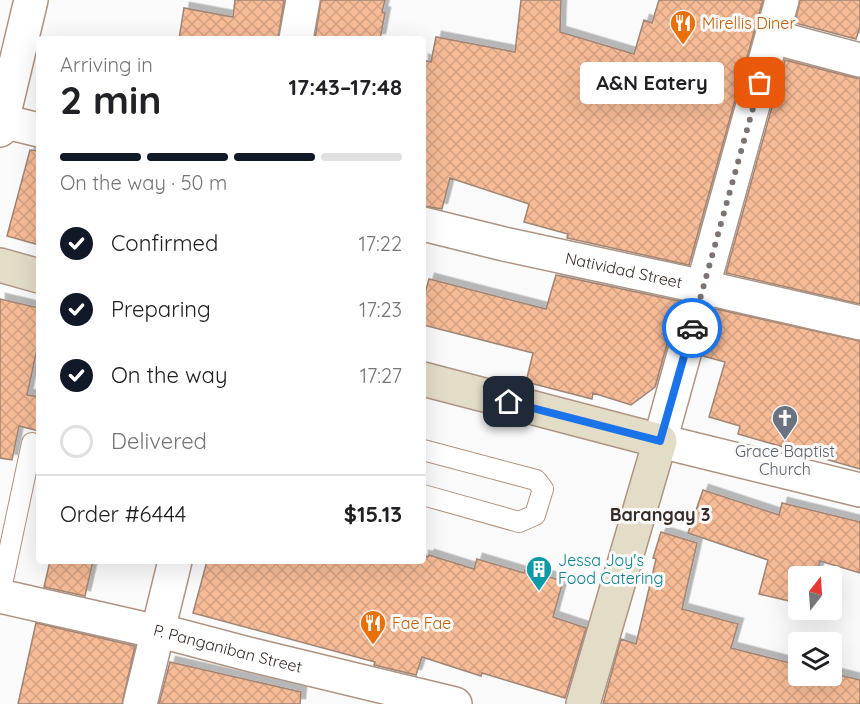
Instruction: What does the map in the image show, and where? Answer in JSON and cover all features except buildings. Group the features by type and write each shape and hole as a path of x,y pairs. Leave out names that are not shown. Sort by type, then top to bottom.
{"main road":[{"path":"0,265 36,275"},
{"path":"426,380 660,441 583,704"}],"street":[{"path":"31,0 1,125 36,130"},
{"path":"297,36 303,0"},
{"path":"782,0 660,441 860,490"},
{"path":"773,37 860,60"},
{"name":"Natividad Street","path":"426,225 860,323"},
{"path":"140,704 174,564"},
{"name":"P. Panganiban Street","path":"0,595 157,630 252,656 455,704"}],"lane":[{"path":"0,595 32,443"},
{"path":"426,451 536,480 543,489 535,514 519,522 426,496"}],"way so far":[{"path":"692,328 760,83"}],"place":[{"name":"Mirellis Diner","path":"683,46"},
{"name":"A&N Eatery","path":"760,83"},
{"name":"Grace Baptist Church","path":"785,441"},
{"name":"Jessa Joy's Food Catering","path":"539,592"},
{"name":"Fae Fae","path":"373,646"}],"district":[{"name":"Barangay 3","path":"660,514"}],"route":[{"path":"509,402 660,441 692,328"}]}
